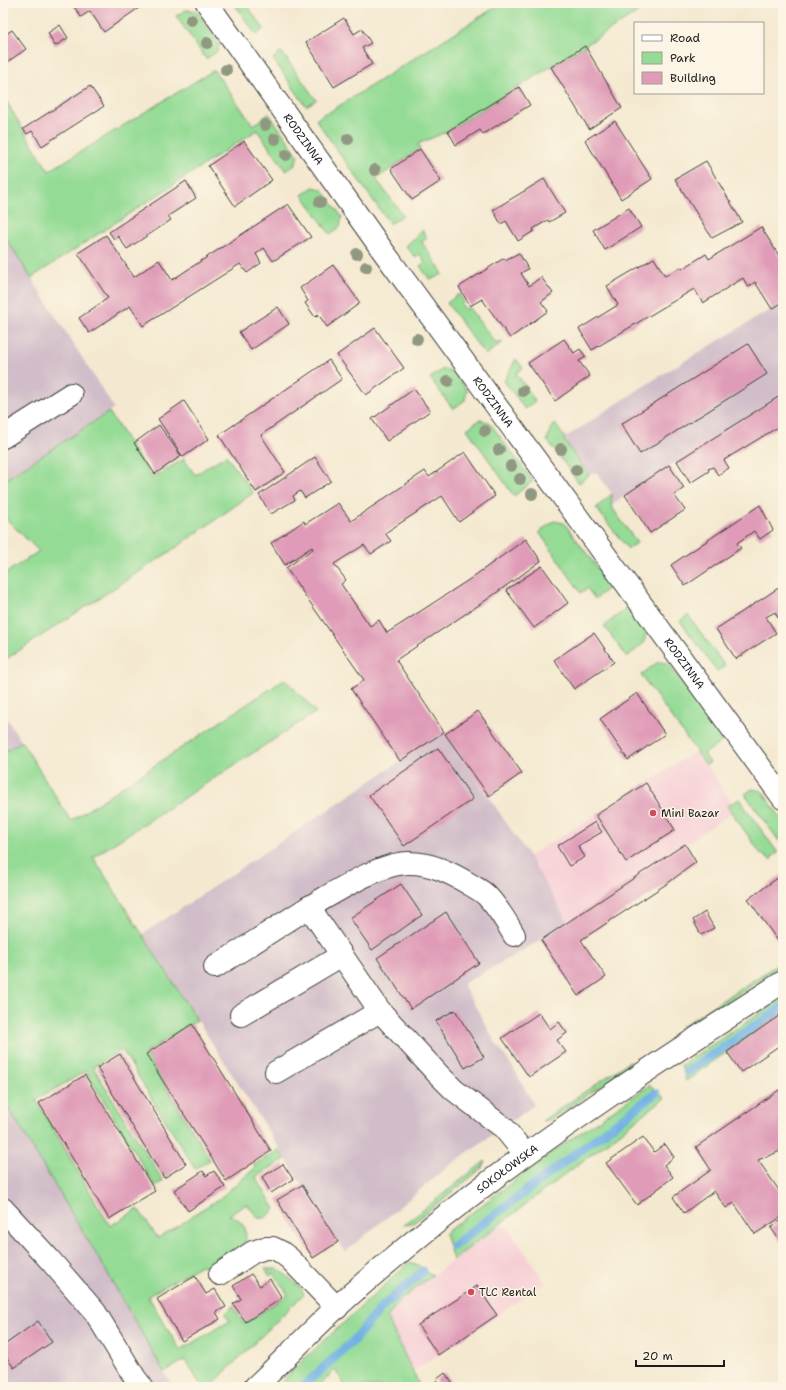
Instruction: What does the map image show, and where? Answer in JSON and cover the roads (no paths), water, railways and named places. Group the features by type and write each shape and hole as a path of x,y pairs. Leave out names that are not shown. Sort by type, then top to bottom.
{"street":[{"name":"RODZINNA","path":"207,3 383,251 783,798"},
{"path":"3,437 71,394"},
{"path":"215,967 309,907 353,882 387,867 408,863 434,866 454,875 485,894 514,934"},
{"path":"309,907 380,1011 454,1090 504,1128 525,1154"},
{"path":"241,1015 342,955"},
{"name":"SOKOŁOWSKA","path":"255,1387 337,1308 430,1227 525,1154 587,1110 684,1045 783,982"},
{"path":"276,1072 380,1011"},
{"path":"3,1209 50,1260 91,1308 142,1387"},
{"path":"220,1274 254,1252 265,1248 273,1248 290,1259 337,1308"}],"waterway":[{"path":"687,1072 783,1007"},
{"path":"453,1246 656,1093"},
{"path":"302,1387 353,1341 382,1307 423,1271"}],"place":[{"name":"Mini Bazar","path":"653,813"},
{"name":"TLC Rental","path":"471,1292"}]}
